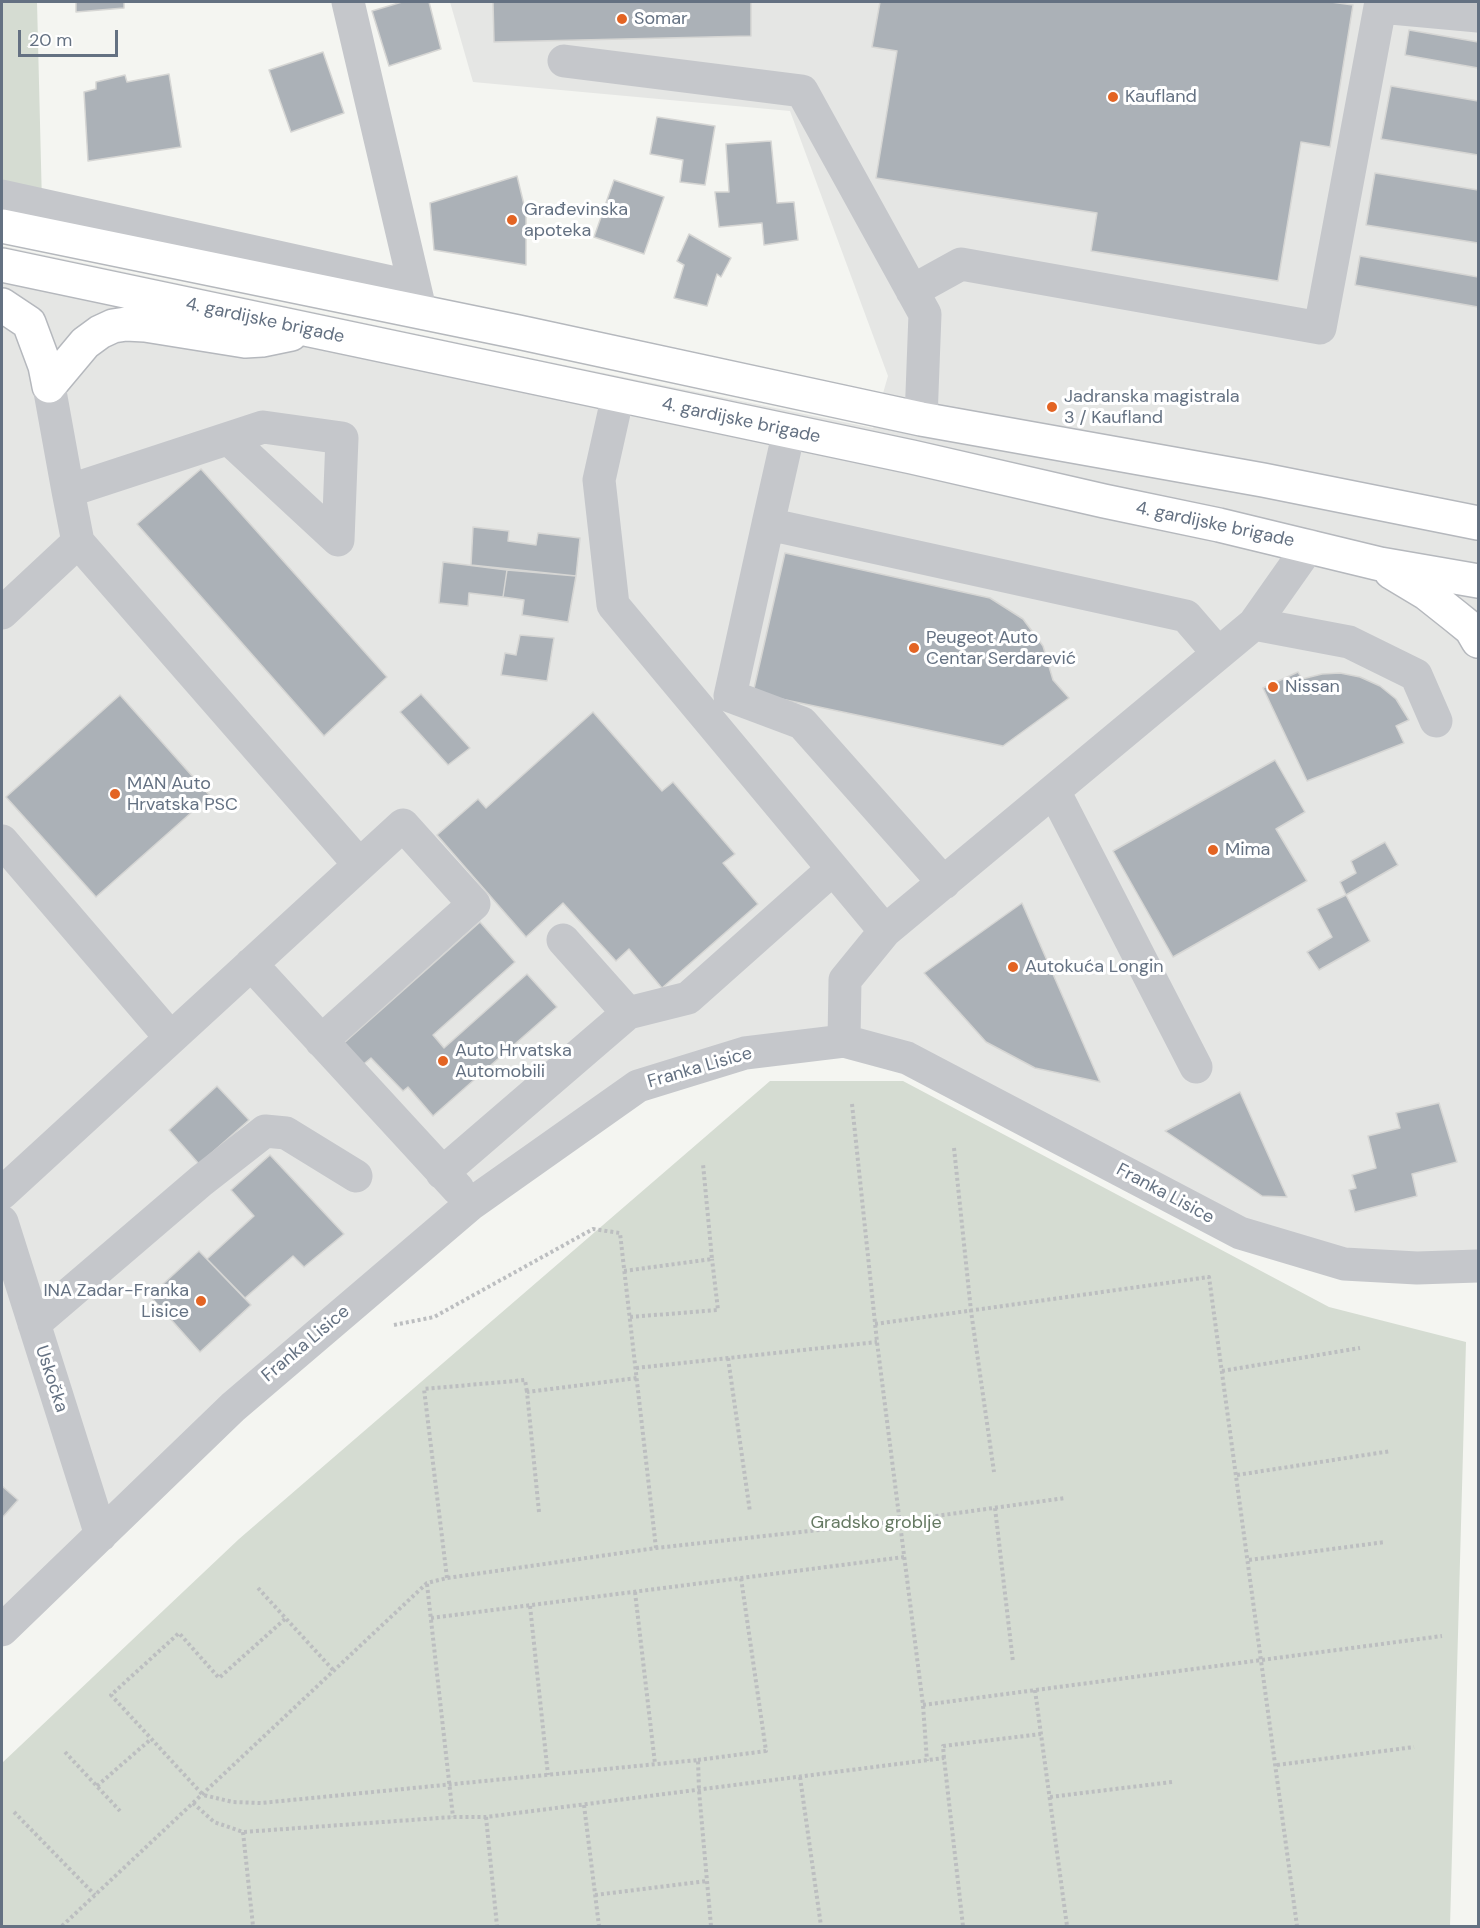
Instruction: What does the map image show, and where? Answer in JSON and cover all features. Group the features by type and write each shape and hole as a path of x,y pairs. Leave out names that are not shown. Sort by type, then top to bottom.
{"main road":[{"path":"2,226 417,300 518,332 921,419 1263,480 1479,523"},
{"name":"4. gardijske brigade","path":"2,265 912,457 1220,525 1380,564 1479,580"},
{"path":"2,304 28,323 45,366 49,386"},
{"path":"49,386 85,343 113,326 145,325 245,341 262,340 307,330"},
{"path":"1426,512 1479,499"},
{"path":"1380,564 1426,593 1471,629 1479,641"}],"street":[{"path":"2,196 417,300 348,2"},
{"path":"912,291 961,264 1320,328 1380,7 1479,16"},
{"path":"564,62 802,90 925,314 921,419"},
{"path":"49,386 78,542 359,864"},
{"path":"618,395 599,480 613,605 885,931"},
{"path":"789,431 730,696 802,723 944,883"},
{"path":"68,491 230,439"},
{"path":"768,524 1186,616 1218,653"},
{"path":"2,613 78,542"},
{"path":"844,1041 845,980 885,931 1254,624 1309,546"},
{"path":"1254,624 1349,642 1416,675 1436,721"},
{"path":"1054,791 1196,1067"},
{"path":"2,1193 403,825 474,904 321,1041"},
{"path":"2,841 171,1038"},
{"path":"442,1173 628,1013 688,998 833,868"},
{"path":"563,940 628,1013"},
{"path":"251,964 471,1204"},
{"name":"Franka Lisice","path":"2,1630 233,1407 471,1204 638,1086 745,1053 844,1041 907,1058 1240,1233 1344,1264 1417,1268 1479,1266"},
{"path":"34,1324 201,1181 265,1131 286,1133 356,1176"},
{"name":"Uskočka","path":"2,1222 101,1535"}],"path":[{"path":"852,1104 877,1342 923,1705 927,1761"},
{"path":"954,1148 971,1311 994,1472"},
{"path":"630,1317 718,1310 704,1164"},
{"path":"394,1325 434,1317 593,1229 620,1233 657,1548"},
{"path":"624,1271 712,1259"},
{"path":"875,1324 1209,1277 1297,1926"},
{"path":"636,1368 877,1342"},
{"path":"1222,1371 1360,1348"},
{"path":"728,1358 750,1512"},
{"path":"527,1392 637,1378"},
{"path":"447,1578 424,1389 525,1380 539,1512"},
{"path":"1237,1475 1391,1451"},
{"path":"62,1926 427,1583 447,1578 657,1548 900,1521 1065,1498"},
{"path":"995,1508 1013,1662"},
{"path":"1249,1560 1385,1542"},
{"path":"431,1618 904,1557"},
{"path":"285,1619 219,1678 179,1633 111,1695 202,1795 233,1802 261,1803 698,1760 766,1751 741,1578"},
{"path":"427,1583 453,1817"},
{"path":"258,1588 334,1671"},
{"path":"635,1592 655,1764"},
{"path":"530,1605 548,1775"},
{"path":"923,1705 1442,1636"},
{"path":"1035,1690 1067,1926"},
{"path":"963,1926 943,1746 1041,1734"},
{"path":"97,1786 151,1739"},
{"path":"1276,1766 1414,1747"},
{"path":"65,1752 120,1811"},
{"path":"193,1803 214,1822 243,1832 453,1817 486,1817 944,1758"},
{"path":"698,1760 711,1926"},
{"path":"800,1777 821,1926"},
{"path":"1050,1797 1172,1782"},
{"path":"584,1805 599,1926"},
{"path":"14,1812 95,1895"},
{"path":"486,1817 497,1926"},
{"path":"243,1832 253,1926"},
{"path":"595,1895 706,1881"}],"shaded area":[{"path":"450,2 1478,2 1478,1266 1344,1264 844,1041 638,1086 471,1204 2,1630 2,246 873,428 888,376 790,111 473,82"}],"green space":[{"path":"2,2 37,2 42,204 2,196"},
{"name":"Gradsko groblje","path":"770,1081 903,1081 1329,1307 1466,1342 1450,1926 2,1926 2,1763 239,1539"}],"building":[{"path":"76,2 124,2 124,8 76,12"},
{"path":"402,2 429,2 441,49 389,66 372,11"},
{"name":"Somar","path":"493,2 751,2 751,36 494,42"},
{"name":"Kaufland","path":"880,2 1331,2 1353,5 1330,147 1301,142 1278,281 1091,251 1097,213 876,178 897,51 872,47"},
{"path":"1409,30 1478,42 1478,68 1405,55"},
{"path":"323,52 344,113 291,132 269,70"},
{"path":"169,74 181,147 88,161 84,92 96,89 96,82 125,75 127,82"},
{"path":"1391,86 1478,101 1478,155 1381,139"},
{"path":"657,117 715,126 705,185 680,182 683,160 650,154"},
{"path":"771,141 777,203 794,202 798,240 764,245 762,223 719,227 715,192 729,192 726,144"},
{"path":"1375,173 1478,190 1478,243 1366,225"},
{"path":"517,176 526,213 526,265 434,250 430,203"},
{"path":"614,180 664,197 644,254 594,237"},
{"path":"689,234 731,258 721,277 717,274 707,306 674,298 684,265 677,261"},
{"path":"1360,256 1478,277 1478,307 1355,285"},
{"path":"201,469 387,677 324,736 137,524"},
{"path":"473,527 509,531 508,541 536,545 538,533 580,538 576,576 471,565"},
{"path":"785,553 990,598 1023,619 1043,646 1053,680 1069,698 1003,746 753,693"},
{"path":"443,562 507,570 503,597 469,593 468,606 439,603"},
{"path":"507,570 576,576 568,622 522,615 524,600 503,597"},
{"path":"520,635 554,638 547,681 501,675 505,653 516,655"},
{"path":"1298,672 1302,679 1322,674 1340,673 1360,677 1380,686 1396,699 1409,720 1396,726 1404,743 1307,781 1263,688"},
{"path":"421,694 470,748 448,765 400,712"},
{"path":"120,695 210,796 96,897 6,797"},
{"path":"593,712 662,791 673,782 735,854 723,863 758,904 662,988 629,949 616,961 563,903 526,937 437,835 478,799 486,808"},
{"path":"1275,760 1305,812 1276,829 1307,881 1173,957 1113,851"},
{"path":"1385,842 1398,865 1346,895 1340,882 1356,873 1351,861"},
{"path":"1346,895 1370,941 1319,970 1307,952 1332,937 1317,909"},
{"path":"1022,903 1100,1082 1035,1068 986,1042 924,973"},
{"path":"480,922 515,962 433,1035 444,1048 527,974 557,1007 433,1116 408,1087 403,1091 371,1058 354,1072 335,1051"},
{"path":"217,1086 249,1120 199,1164 169,1130"},
{"path":"1240,1092 1287,1197 1262,1196 1165,1131"},
{"path":"1439,1103 1457,1162 1412,1174 1417,1196 1355,1212 1349,1190 1356,1188 1352,1175 1376,1168 1368,1136 1400,1128 1396,1113"},
{"path":"270,1155 344,1234 304,1267 293,1256 245,1298 207,1259 254,1216 231,1190"},
{"name":"INA Zadar-Franka Lisice","path":"199,1251 251,1305 200,1352 150,1296"},
{"path":"2,1486 18,1500 2,1518"}],"place":[{"name":"Somar","path":"622,19"},
{"name":"Kaufland","path":"1113,97"},
{"name":"Građevinska apoteka","path":"512,220"},
{"name":"Jadranska magistrala 3 / Kaufland","path":"1052,407"},
{"name":"Peugeot Auto Centar Serdarević","path":"914,648"},
{"name":"Nissan","path":"1273,687"},
{"name":"MAN Auto Hrvatska PSC","path":"115,794"},
{"name":"Mima","path":"1213,850"},
{"name":"Autokuća Longin","path":"1013,967"},
{"name":"Auto Hrvatska Automobili","path":"443,1061"},
{"name":"INA Zadar-Franka Lisice","path":"201,1301"}]}
